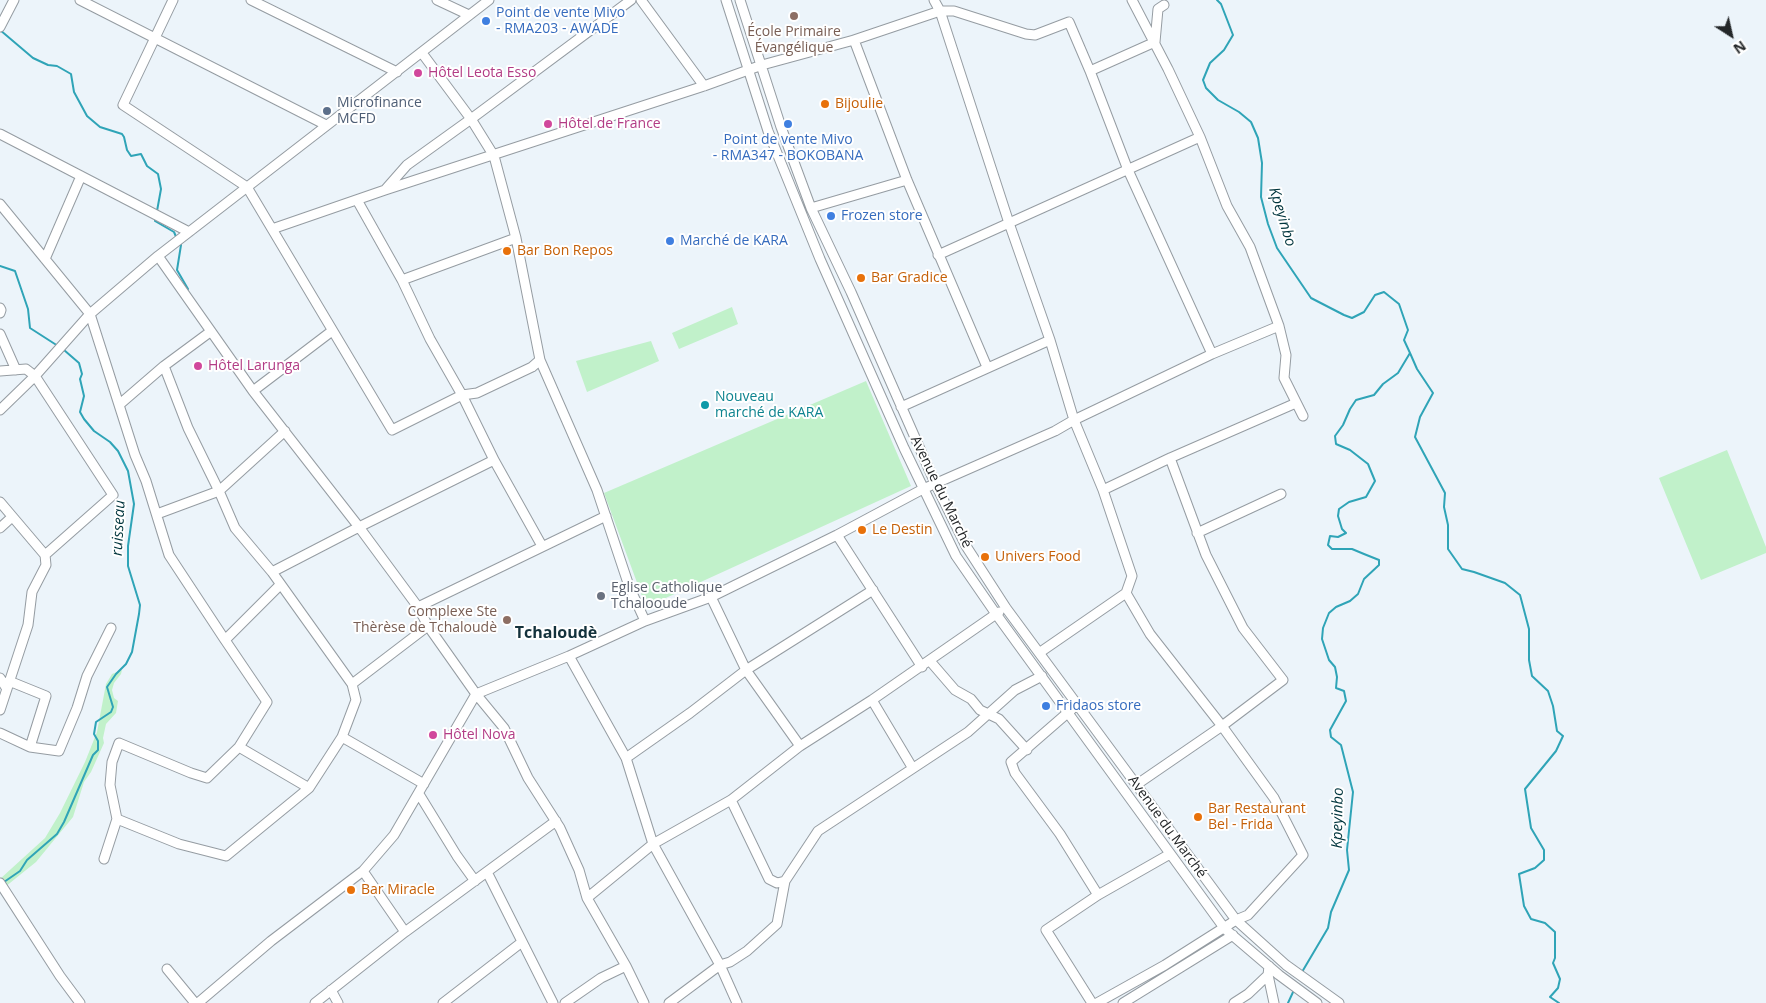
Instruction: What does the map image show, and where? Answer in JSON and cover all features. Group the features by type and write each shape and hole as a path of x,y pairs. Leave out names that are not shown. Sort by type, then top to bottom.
{"street":[{"path":"0,27 14,0"},
{"path":"80,0 326,125"},
{"path":"174,0 123,105 247,187 392,430 462,395 477,393 502,382 532,367 540,360"},
{"path":"251,0 397,72"},
{"path":"437,0 469,15"},
{"path":"0,410 35,376 90,314 158,256 489,0"},
{"path":"385,190 407,165 631,0"},
{"path":"640,0 704,86"},
{"name":"Avenue du Marché","path":"726,0 768,131 820,259 923,489 956,556 1225,929 1268,971 1279,975 1317,1003"},
{"name":"Avenue du Marché","path":"740,0 781,127 811,208 935,484 966,546 1006,608 1076,705 1236,920 1286,965 1338,1003"},
{"path":"934,0 940,11 1050,340 1074,420 1103,490 1132,576 1126,593 1039,653"},
{"path":"1132,0 1155,42 1200,137 1227,206 1250,247 1279,326 1286,356 1284,378 1303,416"},
{"path":"1155,42 1158,9 1164,5"},
{"path":"272,229 385,190 704,86 762,65 854,40 940,11 954,11 1026,34 1035,35 1068,22 1090,71 1128,170 1212,354"},
{"path":"854,40 938,255 987,367"},
{"path":"1090,71 1155,42"},
{"path":"422,53 471,119 494,156 516,238 540,360 597,490 629,586 645,621"},
{"path":"768,131 781,127"},
{"path":"0,136 189,232"},
{"path":"938,255 1200,137"},
{"path":"45,259 81,176"},
{"path":"811,208 908,180"},
{"path":"357,200 402,280 430,339 542,546"},
{"path":"0,204 90,314 169,555 267,702 239,747 207,778 119,743 112,762 110,786 117,819 104,860"},
{"path":"402,280 516,238"},
{"path":"820,259 833,254"},
{"path":"158,256 253,391 359,527 418,607 428,626 476,694 504,728 528,778 556,821 579,870 588,898 626,966 644,1003"},
{"path":"0,308 0,313"},
{"path":"167,969 197,1003 271,941 363,871 394,835 476,694 569,656 645,621 711,597 837,535 923,489 1047,435 1074,420 1212,354 1279,326"},
{"path":"253,391 332,331"},
{"path":"120,404 164,366 210,332"},
{"path":"0,334 16,370"},
{"path":"901,407 1050,340"},
{"path":"117,819 179,844 226,856 309,788 342,737 356,700 352,684 272,572 235,528 220,491 188,428 164,366"},
{"path":"0,371 26,369 35,376 113,495 45,555"},
{"path":"1103,490 1170,458 1296,403"},
{"path":"157,514 220,491 285,431"},
{"path":"1136,785 1222,726 1283,680 1243,628 1206,555 1170,458"},
{"path":"272,572 494,460"},
{"path":"1197,533 1281,494"},
{"path":"0,502 45,555 46,565 32,592 28,625 6,683 0,710"},
{"path":"418,607 606,516"},
{"path":"0,528 12,517"},
{"path":"837,535 873,590 926,664 955,690 971,699 980,710 1000,719 1027,750"},
{"path":"225,640 280,585"},
{"path":"626,758 690,713 746,670 873,590"},
{"path":"1097,1003 1164,966 1225,929 1236,920 1248,915 1304,855 1274,798 1222,726 1150,634 1126,593"},
{"path":"711,597 746,670 800,746"},
{"path":"588,898 653,844 731,800 800,746 926,664 1006,608"},
{"path":"352,684 428,626"},
{"path":"0,733 30,747 59,751 77,708 87,676 112,628"},
{"path":"569,656 626,758 653,844 720,965 737,1003"},
{"path":"669,1003 720,965 730,962 748,951 777,924 785,881 818,831 912,767 968,732 1015,690 1042,676"},
{"path":"6,683 46,696 30,747"},
{"path":"872,700 912,767"},
{"path":"1076,705 1027,750 1011,762 1015,773 1060,834 1098,895"},
{"path":"342,737 424,784"},
{"path":"239,747 309,788"},
{"path":"418,794 457,856 476,881"},
{"path":"731,800 769,879 777,883 785,881"},
{"path":"315,1003 405,932 556,821"},
{"path":"1092,1003 1046,930 1098,895 1170,854"},
{"path":"363,871 405,932"},
{"path":"488,872 553,1003"},
{"path":"2,886 60,976 80,1003"},
{"path":"1123,1003 1232,935"},
{"path":"443,1003 522,942"},
{"path":"565,1003 601,978 626,966"},
{"path":"1234,1003 1248,994 1268,971"},
{"path":"1268,971 1274,1003"},
{"path":"331,990 338,1003"}],"green space":[{"path":"732,307 738,324 679,349 672,333"},
{"path":"651,341 659,361 587,392 576,361"},
{"path":"866,381 911,486 646,607 604,493"},
{"path":"1727,450 1766,547 1766,553 1701,580 1659,478"},
{"path":"122,670 112,690 114,698 118,701 116,713 106,724 103,738 104,743 91,772 84,782 73,817 36,862 0,891 0,879 45,838 60,813 85,762 97,732 106,684 112,674"}],"waterway":[{"name":"Kpeyinbo","path":"1217,0 1221,4 1233,35 1224,50 1210,63 1203,80 1206,88 1218,100 1239,112 1251,122 1258,138 1262,163 1261,197 1277,248 1311,298 1352,318 1364,312 1375,295 1384,292 1399,304 1408,330 1404,340 1410,353 1398,373 1383,384 1374,395 1356,400 1335,436 1336,444 1350,450 1368,464 1375,481 1366,497 1349,502 1339,509 1338,516 1342,529 1346,533 1338,537 1330,536 1328,545 1332,549 1352,549 1379,560 1379,565 1364,579 1358,594 1329,613 1323,628 1322,639 1329,660 1335,667 1337,677 1336,688 1344,691 1346,701 1330,730 1331,737 1341,745 1353,792 1347,850 1349,870 1331,912 1328,928 1302,972"},
{"name":"ruisseau","path":"0,30 33,58 48,65 57,66 71,74 74,92 87,116 100,127 122,134 131,156 141,154 147,166 158,174 161,189 157,211"},
{"name":"ruisseau","path":"155,218 155,221 174,232 177,239"},
{"name":"ruisseau","path":"180,243 177,270 188,289"},
{"name":"ruisseau","path":"0,266 15,271 28,309 30,328 58,346"},
{"name":"ruisseau","path":"4,882 20,871 27,860 57,834 64,822 93,755 98,750 98,741 94,734 96,722 111,712 113,707 107,687 126,664 132,652 139,614 140,605 128,566 128,546 134,504 128,471 118,451 110,442 94,431 80,412 84,396 80,379 82,374 79,363 64,350"},
{"path":"1410,353 1417,369 1433,393 1420,417 1415,437 1445,493 1444,507 1448,525 1448,549 1462,569 1505,583 1520,595 1529,629 1529,660 1532,676 1548,691 1553,706 1557,731 1563,736 1556,751 1525,789 1531,828 1544,850 1544,860 1535,868 1519,874 1524,906 1531,919 1545,923 1555,932 1555,958 1553,963 1560,979 1558,988 1550,997 1559,1003"},
{"path":"1288,1003 1294,990"}],"place":[{"name":"École Primaire Évangélique","path":"794,16"},
{"name":"Point de vente Mivo - RMA203 - AWADE","path":"486,21"},
{"name":"Hôtel Leota Esso","path":"418,73"},
{"name":"Bijoulie","path":"825,104"},
{"name":"Microfinance MCFD","path":"327,111"},
{"name":"Hôtel de France","path":"548,124"},
{"name":"Point de vente Mivo - RMA347 - BOKOBANA","path":"788,124"},
{"name":"Frozen store","path":"831,216"},
{"name":"Marché de KARA","path":"670,241"},
{"name":"Bar Bon Repos","path":"507,251"},
{"name":"Bar Gradice","path":"861,278"},
{"name":"Hôtel Larunga","path":"198,366"},
{"name":"Nouveau marché de KARA","path":"705,405"},
{"name":"Le Destin","path":"862,530"},
{"name":"Univers Food","path":"985,557"},
{"name":"Eglise Catholique Tchalooude","path":"601,596"},
{"name":"Complexe Ste Thèrèse de Tchaloudè","path":"507,620"},
{"name":"Fridaos store","path":"1046,706"},
{"name":"Hôtel Nova","path":"433,735"},
{"name":"Bar Restaurant Bel - Frida","path":"1198,817"},
{"name":"Bar Miracle","path":"351,890"}],"district":[{"name":"Tchaloudè","path":"556,633"}]}
